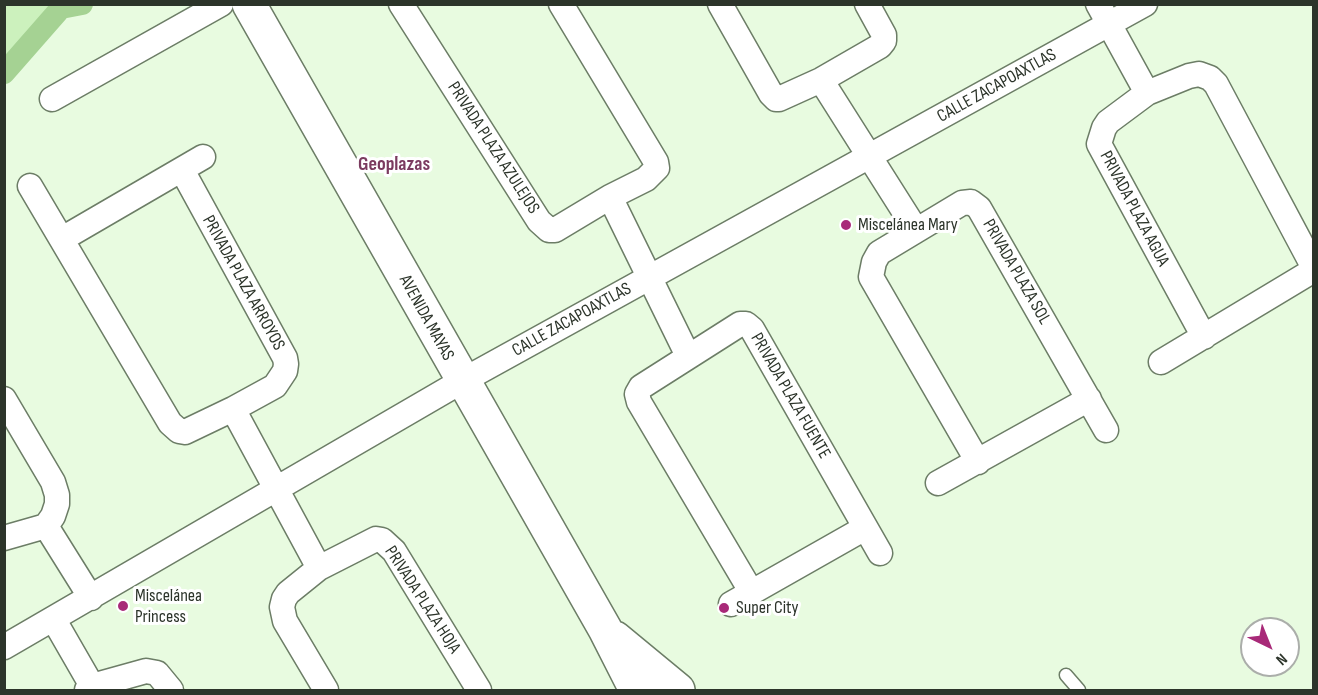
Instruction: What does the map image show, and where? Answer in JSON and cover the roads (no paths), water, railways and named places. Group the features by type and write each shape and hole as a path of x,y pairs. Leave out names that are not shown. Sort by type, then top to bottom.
{"street":[{"path":"52,99 220,4"},
{"name":"AVENIDA MAYAS","path":"249,4 605,629 636,690"},
{"name":"PRIVADA PLAZA AZULEJOS","path":"401,4 539,221 546,228 555,230 651,176 657,168 561,4"},
{"path":"720,4 776,99 781,99 821,80 875,51 884,41 883,30 867,4"},
{"name":"CALLE ZACAPOAXTLAS","path":"4,647 462,381 871,155 1103,15 1145,4"},
{"path":"1103,15 1147,93"},
{"name":"PRIVADA PLAZA AGUA","path":"1161,362 1204,337 1314,269 1216,84 1210,78 1199,74 1147,93 1108,122 1099,144 1204,337"},
{"path":"821,80 871,155 916,230"},
{"path":"62,239 203,157"},
{"name":"PRIVADA PLAZA ARROYOS","path":"30,186 174,428 185,432 275,386 285,371 285,358 182,170"},
{"path":"610,197 688,356"},
{"name":"PRIVADA PLAZA SOL","path":"978,462 872,281 872,271 879,253 962,203 971,202 979,208 1106,430"},
{"name":"PRIVADA PLAZA FUENTE","path":"865,528 741,598 639,402 637,394 641,387 740,324 746,324 752,329 880,554"},
{"path":"4,399 53,482 57,495 53,516 46,526 4,538"},
{"path":"938,483 1089,399"},
{"path":"233,409 319,568"},
{"path":"46,526 91,598"},
{"name":"PRIVADA PLAZA HOJA","path":"326,690 285,621 282,607 288,593 319,568 370,541 382,540 389,545 479,690"},
{"path":"54,620 90,688 146,671 157,673 171,690"},
{"name":"AVENIDA MAYAS","path":"605,629 678,690"}],"lane":[{"path":"1066,675 1079,690"}],"waterway":[{"path":"4,73 61,8 82,4"}],"place":[{"name":"Miscelánea Mary","path":"846,225"},
{"name":"Miscelánea Princess","path":"123,606"},
{"name":"Super City","path":"724,608"}],"district":[{"name":"Geoplazas","path":"394,165"}]}
